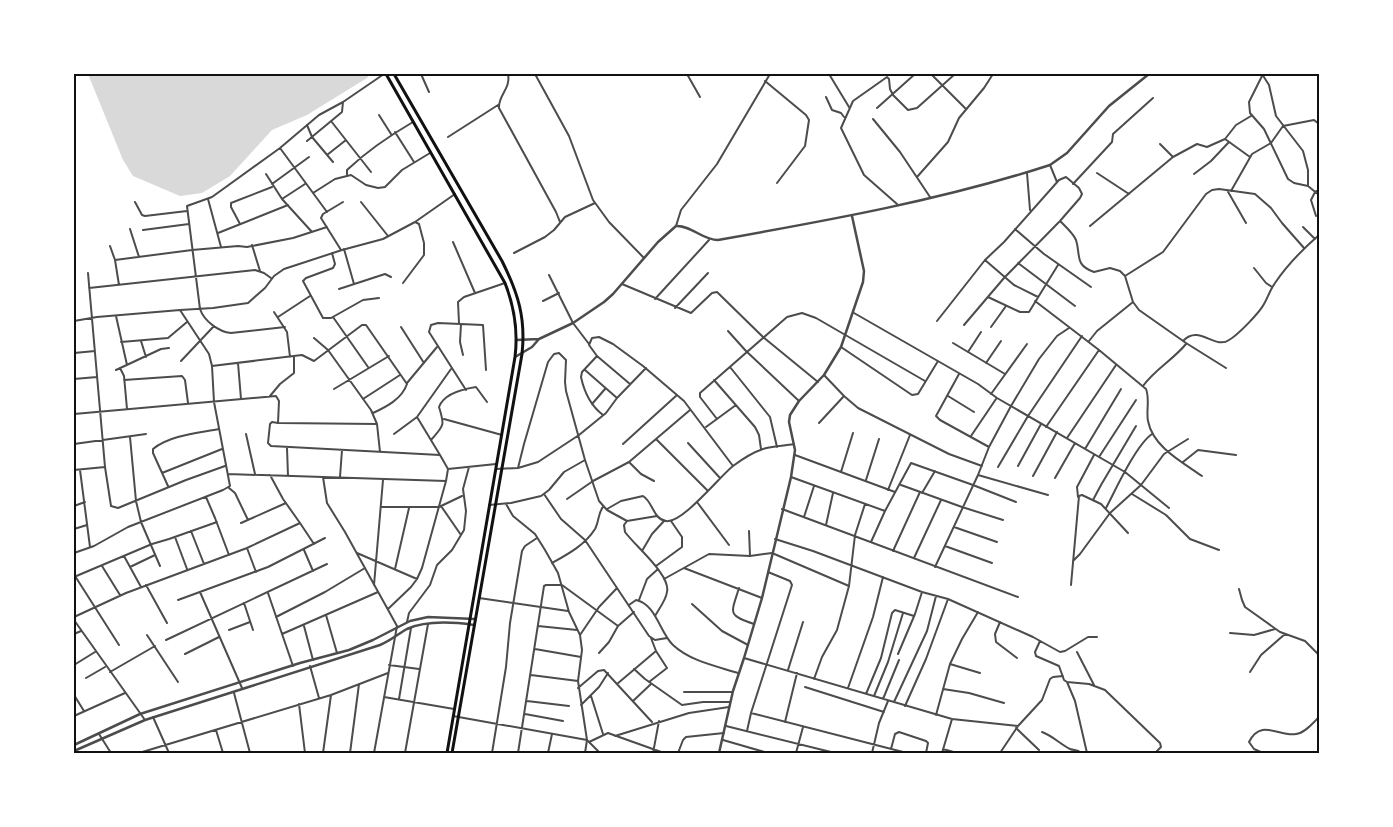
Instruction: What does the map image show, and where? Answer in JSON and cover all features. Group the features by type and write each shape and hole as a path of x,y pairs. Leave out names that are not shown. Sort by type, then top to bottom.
{"main road":[{"path":"385,74 505,283 513,309 516,340 515,358 447,753"},
{"path":"394,74 512,281 520,306 523,340 452,753"},
{"path":"394,87 400,84"}],"street":[{"path":"285,327 231,333 223,332 204,316 200,309 187,206 208,199 280,148 319,115 343,102 385,74"},
{"path":"420,74 429,92"},
{"path":"448,137 498,105 508,86 508,74"},
{"path":"535,74 569,136 595,202 610,222 644,258"},
{"path":"686,74 700,97"},
{"path":"676,226 681,210 717,164 770,74"},
{"path":"829,74 849,107"},
{"path":"884,74 889,79 892,95 905,108 912,110 917,108 955,74"},
{"path":"877,108 915,74"},
{"path":"931,74 966,109"},
{"path":"917,177 948,142 956,123 993,74"},
{"path":"516,340 539,339 574,323 604,302 670,230 676,226 683,226 709,240 718,240 852,216 1027,173 1050,165 1067,153 1109,106 1149,74"},
{"path":"1262,74 1249,102 1251,116 1262,127 1288,179 1294,183 1308,186 1319,195"},
{"path":"1262,74 1269,85 1276,116 1303,151 1308,170 1308,186"},
{"path":"886,77 855,99 844,117 842,132 864,175 897,204"},
{"path":"765,82 810,120 805,146 776,183"},
{"path":"826,97 832,110 840,112 844,117"},
{"path":"1073,184 1112,142 1113,134 1153,98"},
{"path":"307,141 342,112 343,102"},
{"path":"498,105 560,222"},
{"path":"379,115 391,135"},
{"path":"1090,226 1173,157 1197,144 1207,147 1225,139 1236,125 1251,116"},
{"path":"872,119 900,152 930,197"},
{"path":"1231,190 1254,152 1270,143 1283,126 1314,120 1319,124"},
{"path":"331,121 371,172"},
{"path":"347,176 347,170 360,158 395,132 414,122"},
{"path":"307,124 312,137 333,162"},
{"path":"395,132 414,162"},
{"path":"1225,139 1250,157"},
{"path":"327,154 346,140"},
{"path":"1194,174 1211,161 1229,142"},
{"path":"1160,144 1173,157"},
{"path":"280,148 327,212"},
{"path":"313,193 327,184 354,175 362,183 372,187 385,187 402,170 431,152"},
{"path":"240,224 231,208 231,203 272,185 309,157"},
{"path":"1050,165 1057,182"},
{"path":"1027,173 1030,211"},
{"path":"266,174 282,199 312,232"},
{"path":"1097,174 1129,194"},
{"path":"937,321 985,260 1057,182 1064,177 1080,190 1081,196 1060,221 1004,278 964,325"},
{"path":"282,199 306,183"},
{"path":"1125,276 1163,252 1206,194 1212,190 1231,190 1258,196 1271,208 1304,248"},
{"path":"1227,190 1246,223"},
{"path":"1316,216 1311,200 1319,190"},
{"path":"74,321 248,303 272,279 288,267 383,239 415,222 455,194"},
{"path":"208,199 221,248"},
{"path":"135,202 140,212 145,216 188,211"},
{"path":"342,202 322,215 321,218 342,250 354,284"},
{"path":"361,202 388,236"},
{"path":"514,253 545,237 565,217 595,202"},
{"path":"218,233 288,206"},
{"path":"718,753 723,740 732,692 762,598 791,477 795,455 789,418 799,401 824,375 834,360 855,312 864,282 864,272 852,216"},
{"path":"1060,221 1076,239 1078,258 1083,266 1094,272 1105,268 1117,270 1125,276 1133,302 1139,310 1226,368"},
{"path":"403,283 424,255 424,242 419,224 415,222"},
{"path":"143,230 189,224"},
{"path":"115,260 192,250 252,245 293,238 327,227"},
{"path":"1303,227 1315,239"},
{"path":"130,229 139,257"},
{"path":"1015,229 1058,265 1090,287"},
{"path":"1183,341 1188,336 1194,334 1220,342 1228,341 1263,306 1272,287 1304,248 1319,235"},
{"path":"655,299 709,240"},
{"path":"453,242 476,292"},
{"path":"252,245 260,271"},
{"path":"110,246 115,260 119,285"},
{"path":"332,253 335,264 333,268 306,278 303,281 323,318 333,317 360,301 379,298"},
{"path":"985,260 1014,285 1038,297"},
{"path":"1018,263 1075,306"},
{"path":"988,296 1020,312 1029,312 1058,265"},
{"path":"1254,268 1266,283 1272,287"},
{"path":"89,288 260,271 272,279"},
{"path":"88,273 105,467 112,506 118,508 226,465"},
{"path":"675,308 708,273"},
{"path":"340,289 385,274 391,277"},
{"path":"549,275 574,323 597,356 630,384"},
{"path":"464,355 460,342 458,302 464,296 505,283"},
{"path":"622,284 691,314 712,293 717,292 763,337 818,382"},
{"path":"543,301 559,293"},
{"path":"278,317 310,296"},
{"path":"1035,301 1089,341 1143,386 1148,392 1147,420 1156,441 1202,476"},
{"path":"1089,341 1098,331 1133,302"},
{"path":"991,326 1006,306"},
{"path":"180,310 207,348 212,366 214,402 230,484 229,488"},
{"path":"274,312 285,327 290,357"},
{"path":"855,312 982,386 997,398 1040,424 1125,472 1169,508"},
{"path":"718,419 699,395 746,351 787,317 802,313 816,318 925,381"},
{"path":"116,316 127,365"},
{"path":"333,317 368,367"},
{"path":"121,342 168,338 187,321"},
{"path":"466,390 437,347 429,332 431,325 438,323 460,323 483,325 486,370"},
{"path":"212,366 302,356 314,361 362,325 366,325 407,383"},
{"path":"181,360 214,326"},
{"path":"401,327 424,363"},
{"path":"935,567 990,447 1012,406 1039,359 1057,336 1069,328"},
{"path":"728,331 746,351 799,401"},
{"path":"968,352 981,332"},
{"path":"998,467 1028,416 1082,336"},
{"path":"314,338 328,350 372,413 377,424 380,452"},
{"path":"589,345 592,338 602,338 646,368 691,410 733,466"},
{"path":"515,358 532,347 539,339"},
{"path":"141,341 146,357"},
{"path":"986,363 1001,341"},
{"path":"952,343 1005,374"},
{"path":"1143,386 1151,376 1176,356 1186,343"},
{"path":"991,394 1027,344"},
{"path":"372,413 393,402 437,347"},
{"path":"841,347 912,395 918,394 938,361"},
{"path":"116,370 161,349 169,348"},
{"path":"1046,427 1099,350"},
{"path":"74,353 95,351"},
{"path":"518,468 548,362 552,356 559,353 566,360 565,386 585,460 599,502 607,510 627,521 657,516"},
{"path":"334,389 389,356"},
{"path":"597,356 581,374 581,379 592,404 603,415"},
{"path":"270,396 280,384 294,373 294,357"},
{"path":"238,363 242,399"},
{"path":"1067,438 1116,364"},
{"path":"730,366 770,417 777,447"},
{"path":"120,368 124,380 127,409"},
{"path":"394,434 417,417 451,368"},
{"path":"448,469 470,467 518,468 538,462 579,435 603,415 646,368"},
{"path":"584,370 617,398"},
{"path":"363,399 401,374"},
{"path":"959,374 937,413 937,418 990,447"},
{"path":"824,375 858,408 957,458 982,466"},
{"path":"124,380 182,376 186,380 188,403"},
{"path":"74,379 98,377"},
{"path":"714,380 756,430 762,450"},
{"path":"431,440 439,431 444,419 440,409 441,403 449,395 476,387 487,402"},
{"path":"592,404 605,389"},
{"path":"1084,449 1121,389"},
{"path":"74,414 100,410 276,396 279,399 278,423"},
{"path":"623,444 677,396"},
{"path":"819,423 844,396"},
{"path":"948,396 974,412"},
{"path":"971,436 997,398"},
{"path":"1099,457 1136,400"},
{"path":"706,428 736,405"},
{"path":"567,499 593,480 629,462 691,410"},
{"path":"388,609 418,579 440,507 448,469 417,417"},
{"path":"444,419 502,435"},
{"path":"377,424 272,422 270,424 268,443 274,448 342,449 440,455"},
{"path":"1018,466 1040,424"},
{"path":"1093,500 1136,426"},
{"path":"169,487 153,449 181,437 219,429"},
{"path":"1033,476 1057,432"},
{"path":"841,472 853,433"},
{"path":"74,444 146,434"},
{"path":"246,434 255,474"},
{"path":"1106,508 1125,472 1145,440 1152,434"},
{"path":"888,490 910,435"},
{"path":"130,437 136,501 141,522 160,566"},
{"path":"866,480 879,439"},
{"path":"1073,561 1110,513 1141,485 1167,451 1188,439"},
{"path":"656,440 708,491"},
{"path":"688,443 721,478"},
{"path":"1055,478 1076,443"},
{"path":"607,510 621,501 643,496 648,499 657,516 664,521 670,521 697,502 733,466 762,450 794,444"},
{"path":"287,448 288,476"},
{"path":"162,473 222,449"},
{"path":"340,477 342,449"},
{"path":"1183,462 1198,450 1236,455"},
{"path":"795,455 895,492"},
{"path":"1072,585 1077,488 1094,455"},
{"path":"489,505 506,504 544,494 564,472 585,460"},
{"path":"629,462 641,474 654,481"},
{"path":"871,542 885,511 911,463 1016,502"},
{"path":"74,470 105,467"},
{"path":"407,622 409,613 433,579 437,565 452,550 461,536 466,522 463,495 464,482 470,467"},
{"path":"80,470 90,547"},
{"path":"893,551 921,492 935,471"},
{"path":"228,474 446,481"},
{"path":"270,475 286,503 315,544"},
{"path":"978,475 1048,495"},
{"path":"791,477 885,511"},
{"path":"323,478 327,503 397,626 374,753"},
{"path":"374,585 384,479"},
{"path":"900,484 1002,520"},
{"path":"804,517 814,486"},
{"path":"74,553 90,547 128,527 229,488"},
{"path":"229,488 235,493 248,520"},
{"path":"826,525 833,493"},
{"path":"544,494 561,519 586,540 651,638 656,651 667,668 633,701"},
{"path":"1132,494 1166,516 1190,539 1219,550"},
{"path":"382,507 440,507 463,495"},
{"path":"1078,497 1080,495 1093,500 1106,508 1128,533"},
{"path":"206,497 229,555"},
{"path":"914,558 941,500"},
{"path":"74,506 85,502"},
{"path":"697,502 729,545"},
{"path":"242,523 286,503"},
{"path":"506,504 514,516 537,538 552,563 562,585 569,612 580,635 582,643 578,688 588,741 585,753"},
{"path":"814,680 822,657 836,634 849,586 855,535 865,504"},
{"path":"552,563 574,551 586,540 594,530 603,506"},
{"path":"394,568 409,507"},
{"path":"440,507 461,536"},
{"path":"782,509 1018,597"},
{"path":"627,521 624,525 625,532 656,566 667,586 667,593 655,616"},
{"path":"642,551 652,534 664,521"},
{"path":"656,566 682,547 682,537 670,521"},
{"path":"120,645 75,577 152,544 217,522"},
{"path":"145,720 74,618 141,587 247,548 300,523"},
{"path":"74,529 87,525"},
{"path":"954,527 998,542"},
{"path":"192,531 204,564"},
{"path":"749,531 750,556"},
{"path":"175,537 187,570"},
{"path":"178,600 256,572 325,538"},
{"path":"492,753 522,551 525,546 537,538"},
{"path":"775,539 813,551 922,592 948,599 1060,652 1065,652 1088,637 1097,637"},
{"path":"945,546 992,563"},
{"path":"247,548 256,572"},
{"path":"304,550 314,571"},
{"path":"357,553 418,579"},
{"path":"664,579 709,554 750,556 772,553 849,586"},
{"path":"130,567 156,554"},
{"path":"124,556 141,587"},
{"path":"166,640 210,618 268,594 327,564"},
{"path":"102,566 120,596"},
{"path":"276,617 365,568"},
{"path":"684,568 762,598"},
{"path":"629,605 639,600 647,579 658,569"},
{"path":"747,731 766,664 792,585 790,581 768,572"},
{"path":"848,688 873,617 883,578"},
{"path":"146,585 167,623"},
{"path":"518,753 532,675 544,586 562,585 618,626"},
{"path":"580,635 596,610 617,588"},
{"path":"739,588 732,612 733,616 754,624"},
{"path":"1239,589 1243,604 1275,629 1305,641 1319,655"},
{"path":"200,592 242,688"},
{"path":"282,634 378,592"},
{"path":"898,654 922,592"},
{"path":"268,594 293,666"},
{"path":"894,702 927,630 936,596"},
{"path":"479,598 569,612"},
{"path":"905,706 926,659 948,599"},
{"path":"639,600 655,616 673,646 688,656 738,673"},
{"path":"244,603 253,630"},
{"path":"692,604 722,631 748,645"},
{"path":"866,694 881,658 892,613 895,610 914,616"},
{"path":"599,653 609,642 618,626 634,612"},
{"path":"936,715 950,664 978,612"},
{"path":"874,696 888,662 904,613"},
{"path":"326,614 337,653"},
{"path":"74,749 99,733 140,714 337,653 373,640 407,622 428,617 475,619"},
{"path":"229,630 250,622"},
{"path":"788,670 803,622"},
{"path":"1000,622 995,634 996,642 1017,658"},
{"path":"74,749 153,717 380,645 411,628 428,624 459,623 474,625"},
{"path":"405,753 428,624"},
{"path":"304,625 313,660"},
{"path":"538,626 577,630"},
{"path":"399,699 406,667 411,628"},
{"path":"1230,633 1254,635 1275,629"},
{"path":"74,634 81,630"},
{"path":"1250,672 1261,655 1285,634"},
{"path":"147,635 178,682"},
{"path":"185,654 219,638"},
{"path":"651,638 655,640 667,638"},
{"path":"1040,641 1035,652 1036,656 1059,666 1075,701 1087,753"},
{"path":"110,672 155,646"},
{"path":"535,649 581,657"},
{"path":"617,684 656,651"},
{"path":"74,665 96,652"},
{"path":"1077,652 1094,685"},
{"path":"744,658 936,715 952,719 1017,727 1039,750"},
{"path":"883,698 899,660"},
{"path":"950,664 980,672"},
{"path":"389,665 420,670"},
{"path":"86,678 106,666"},
{"path":"310,666 319,698"},
{"path":"634,669 682,706 703,702 730,702"},
{"path":"578,688 598,671 604,670 652,723"},
{"path":"139,753 319,698 388,673"},
{"path":"581,705 591,696 608,673"},
{"path":"785,722 797,673"},
{"path":"532,675 578,681"},
{"path":"1000,753 1017,727 1042,700 1050,679 1063,676"},
{"path":"1067,682 1094,685 1112,695 1160,743 1161,746 1155,753"},
{"path":"350,753 359,684"},
{"path":"805,687 884,712"},
{"path":"943,689 1004,703"},
{"path":"233,691 250,753"},
{"path":"684,692 732,692"},
{"path":"74,716 125,693"},
{"path":"323,753 331,694"},
{"path":"74,696 84,711"},
{"path":"591,696 603,734"},
{"path":"384,697 454,709"},
{"path":"872,753 873,744 888,700"},
{"path":"527,701 569,706"},
{"path":"299,704 305,753"},
{"path":"615,736 689,713 729,708"},
{"path":"751,713 907,753"},
{"path":"525,714 564,721"},
{"path":"453,716 588,741 600,753"},
{"path":"153,717 169,753"},
{"path":"1262,753 1251,746 1249,742 1254,735 1267,729 1296,734 1304,731 1319,717"},
{"path":"942,753 952,719"},
{"path":"653,753 660,721"},
{"path":"726,726 835,753"},
{"path":"796,753 803,727"},
{"path":"216,730 222,752 217,753"},
{"path":"678,753 686,737 724,732"},
{"path":"891,749 895,734 899,732 926,741 928,743 926,753"},
{"path":"1042,732 1081,753"},
{"path":"99,733 111,753"},
{"path":"588,741 608,733 664,753"},
{"path":"548,753 552,734"},
{"path":"723,740 768,753"},
{"path":"943,749 957,753"}],"shaded area":[{"path":"88,74 370,74 367,78 307,115 272,130 230,176 202,193 180,196 133,176 123,160"}]}
